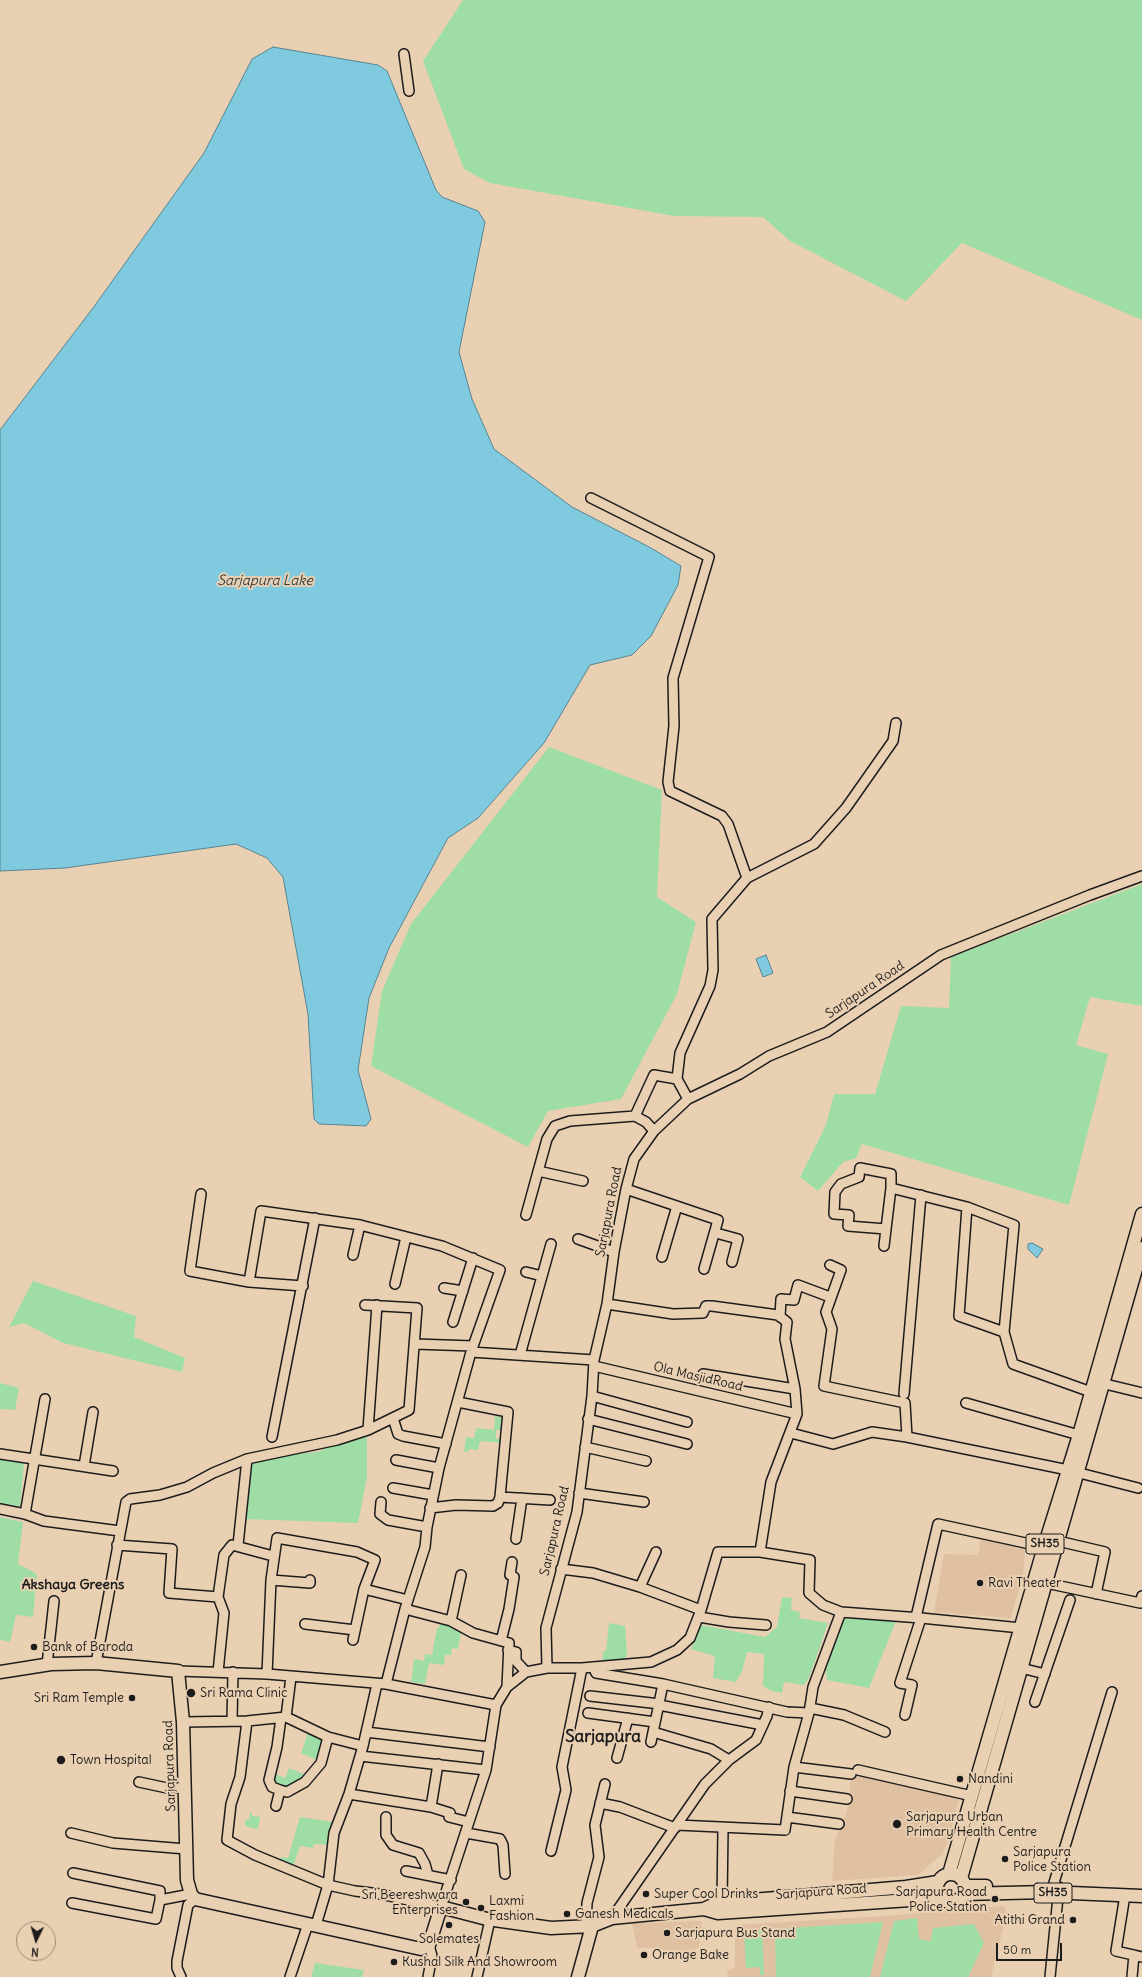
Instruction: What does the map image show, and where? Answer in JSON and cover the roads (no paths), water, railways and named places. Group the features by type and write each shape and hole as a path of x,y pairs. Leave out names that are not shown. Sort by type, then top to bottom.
{"main road":[{"name":"SH35","path":"1142,1214 1073,1471 1044,1547 1021,1668 963,1886 1057,1888 1142,1896"},
{"name":"SH35","path":"949,1874 1021,1628 1033,1609 1046,1583 1058,1541 1079,1435 1142,1248"},
{"path":"0,1672 47,1665 96,1663 178,1671"},
{"name":"Sarjapura Road","path":"178,1671 183,1722 187,1880 193,1896"},
{"path":"949,1874 963,1886 961,1898 953,1902 940,1898 936,1890 938,1882 944,1875 949,1874"},
{"name":"Sarjapura Road","path":"704,1909 718,1913 839,1899 938,1882"},
{"path":"1057,1888 1142,1889"},
{"path":"193,1896 421,1949 429,1945 441,1907"},
{"name":"Sarjapura Road","path":"441,1907 490,1920 551,1928 589,1926 612,1918 704,1909 722,1903 839,1899 940,1898"},
{"path":"578,1977 589,1926"}],"street":[{"path":"404,54 409,91"},
{"path":"591,498 709,557 673,678 674,726 668,782 670,791 722,816 728,824 747,878"},
{"path":"688,1099 678,1079 680,1053 710,986 713,970 712,919 747,878 814,844 846,808 893,740 896,723"},
{"name":"Sarjapura Road","path":"546,1668 546,1628 577,1512 592,1396 594,1363 607,1304 614,1252 626,1189 634,1159 654,1131 688,1099 740,1074 769,1056 827,1032 941,955 1142,876"},
{"path":"635,1116 654,1075 678,1079"},
{"path":"526,1215 547,1139 555,1126 577,1120 635,1116 646,1122 654,1131"},
{"path":"884,1246 891,1188 891,1174 860,1168 859,1177 841,1184 835,1192 834,1214 849,1215 848,1226 886,1229"},
{"path":"538,1171 584,1181"},
{"path":"891,1188 968,1207 1014,1225 1004,1332 1013,1364 1096,1386 1142,1394"},
{"path":"626,1189 718,1220 716,1233 704,1269"},
{"path":"201,1194 190,1271 249,1282 303,1286"},
{"path":"904,1394 921,1195"},
{"path":"662,1257 677,1206"},
{"path":"968,1207 959,1316 1004,1332"},
{"path":"249,1282 261,1211 360,1225 442,1246 500,1270 472,1349 439,1468 430,1508 425,1547 366,1732 349,1794 334,1833 328,1885 290,1977"},
{"path":"272,1437 303,1286 315,1218"},
{"path":"353,1256 360,1225"},
{"path":"716,1233 738,1239 732,1262"},
{"path":"395,1284 406,1237"},
{"path":"578,1238 614,1252"},
{"path":"520,1355 551,1244"},
{"path":"453,1322 472,1258"},
{"path":"830,1265 840,1270 826,1312 832,1329 824,1386 905,1403 907,1437"},
{"path":"526,1272 542,1276"},
{"path":"780,1317 781,1299 794,1300 798,1285 830,1297"},
{"path":"444,1288 463,1291"},
{"path":"96,1663 124,1507 130,1499 160,1495 187,1487 213,1473 247,1459 337,1440 368,1430 409,1410 417,1308 365,1304"},
{"path":"607,1304 673,1314 703,1313 706,1306 712,1306 778,1315 786,1322 786,1339 795,1389 797,1414 791,1433 782,1448 771,1482 760,1552"},
{"path":"368,1430 377,1305"},
{"name":"Ola MasjidRoad","path":"415,1344 594,1363 797,1414"},
{"path":"703,1374 795,1389"},
{"path":"592,1396 687,1422"},
{"path":"25,1514 45,1399"},
{"path":"430,1508 493,1506 498,1503 500,1497 508,1412 458,1402"},
{"path":"966,1403 1079,1435"},
{"path":"84,1466 93,1412"},
{"path":"393,1418 398,1434 446,1444"},
{"path":"588,1419 688,1444"},
{"path":"791,1433 833,1444 872,1432 907,1437 1073,1471 1138,1488"},
{"path":"585,1447 646,1461"},
{"path":"0,1454 113,1471"},
{"path":"238,1545 247,1459"},
{"path":"396,1460 439,1468"},
{"path":"393,1488 433,1495"},
{"path":"579,1493 644,1502"},
{"path":"500,1497 550,1500"},
{"path":"516,1539 522,1498"},
{"path":"381,1502 380,1514 388,1520 427,1527"},
{"path":"0,1509 25,1514 44,1521 120,1531"},
{"path":"905,1715 912,1685 900,1683 918,1618 938,1524 1044,1547"},
{"path":"268,1674 271,1580 273,1556 277,1538 357,1552 375,1560 364,1589 353,1640"},
{"path":"1058,1541 1105,1552 1096,1594"},
{"path":"117,1545 172,1549 169,1593 218,1597"},
{"path":"218,1672 224,1613 218,1597 224,1555 232,1545 238,1545 273,1556"},
{"path":"640,1587 656,1552"},
{"path":"247,1720 240,1777 231,1804 227,1840 255,1855 328,1885 441,1907 486,1770 496,1705 507,1687 526,1672 546,1668 582,1668 651,1662 677,1650 690,1638 700,1613 718,1552 760,1552 810,1560 809,1593 823,1605 841,1612 1021,1628"},
{"path":"501,1641 509,1610 514,1577 510,1575 512,1562"},
{"path":"561,1569 593,1573 640,1587 700,1613 729,1622 766,1625"},
{"path":"451,1621 461,1575"},
{"path":"271,1580 310,1583 310,1580"},
{"path":"1046,1583 1140,1603 1142,1596"},
{"path":"364,1589 408,1600"},
{"path":"1035,1702 1070,1600"},
{"path":"47,1665 54,1601"},
{"path":"405,1609 451,1621 473,1633 509,1643 507,1687"},
{"path":"600,1803 620,1807 676,1826 785,1830 794,1767 809,1710 813,1687 841,1612"},
{"path":"305,1624 355,1630"},
{"path":"508,1650 516,1652 516,1661 526,1672"},
{"path":"593,1667 596,1673 663,1684 787,1712 809,1710 844,1715 885,1732"},
{"path":"551,1851 566,1790 562,1767 582,1668"},
{"path":"1021,1668 1045,1674"},
{"path":"178,1671 268,1674 381,1684 496,1705"},
{"path":"232,1721 233,1672"},
{"path":"291,1677 269,1780 272,1786 287,1792 305,1782 321,1763 328,1737"},
{"path":"651,1742 663,1684"},
{"path":"1050,1977 1057,1888 1112,1692"},
{"path":"590,1696 659,1705 763,1725"},
{"path":"612,1918 705,1784 729,1760 756,1740 769,1708"},
{"path":"588,1713 655,1722"},
{"path":"183,1722 283,1718 328,1737 363,1746"},
{"path":"617,1758 628,1718"},
{"path":"366,1732 490,1747"},
{"path":"653,1732 712,1749 729,1760"},
{"path":"360,1756 486,1770"},
{"path":"431,1807 438,1764"},
{"path":"794,1767 854,1772 972,1796"},
{"path":"139,1782 167,1788 185,1788"},
{"path":"589,1926 587,1903 599,1857 595,1825 605,1784"},
{"path":"276,1806 280,1790"},
{"path":"790,1791 847,1799"},
{"path":"349,1794 431,1807 450,1813 449,1817 469,1822"},
{"path":"386,1818 386,1835 393,1846 419,1853 425,1864 428,1875"},
{"path":"787,1818 839,1824"},
{"path":"722,1903 723,1828"},
{"path":"466,1832 500,1839 503,1845 505,1874"},
{"path":"72,1834 113,1843 186,1849"},
{"path":"406,1870 450,1880"},
{"path":"72,1903 156,1919 160,1900 160,1891 74,1873"},
{"path":"1125,1895 1116,1951 1138,1956 1132,1977"},
{"path":"160,1900 193,1896"},
{"path":"181,1977 177,1968 177,1961 188,1905 193,1896"},
{"path":"477,1977 490,1920"},
{"path":"428,1977 432,1956 429,1945"}],"water":[{"name":"Sarjapura Lake","path":"273,47 378,65 387,71 436,190 442,197 478,211 485,222 459,352 472,399 494,449 572,507 651,548 681,566 678,585 651,636 632,655 590,665 544,743 478,818 448,838 389,948 369,998 358,1070 371,1119 366,1126 319,1124 314,1119 308,1014 283,877 267,858 236,844 65,868 0,871 0,430 93,308 204,153 252,59"},
{"path":"766,955 773,973 763,977 756,959"},
{"path":"1032,1243 1043,1249 1037,1258 1028,1249 1028,1244"}],"place":[{"name":"Ravi Theater","path":"980,1583"},
{"name":"Bank of Baroda","path":"34,1647"},
{"name":"Sri Rama Clinic","path":"191,1693"},
{"name":"Sri Ram Temple","path":"132,1698"},
{"name":"Town Hospital","path":"61,1760"},
{"name":"Nandini","path":"960,1779"},
{"name":"Sarjapura Urban Primary Health Centre","path":"897,1824"},
{"name":"Sarjapura Police Station","path":"1005,1859"},
{"name":"Super Cool Drinks","path":"646,1894"},
{"name":"Sarjapura Road Police Station","path":"995,1899"},
{"name":"Sri Beereshwara Enterprises","path":"466,1902"},
{"name":"Laxmi Fashion","path":"481,1908"},
{"name":"Ganesh Medicals","path":"567,1914"},
{"name":"Atithi Grand","path":"1073,1920"},
{"name":"Solemates","path":"449,1925"},
{"name":"Sarjapura Bus Stand","path":"667,1933"},
{"name":"Orange Bake","path":"644,1955"},
{"name":"Kushal Silk And Showroom","path":"394,1962"}],"district":[{"name":"Akshaya Greens","path":"73,1585"},
{"name":"Sarjapura","path":"603,1737"}]}
